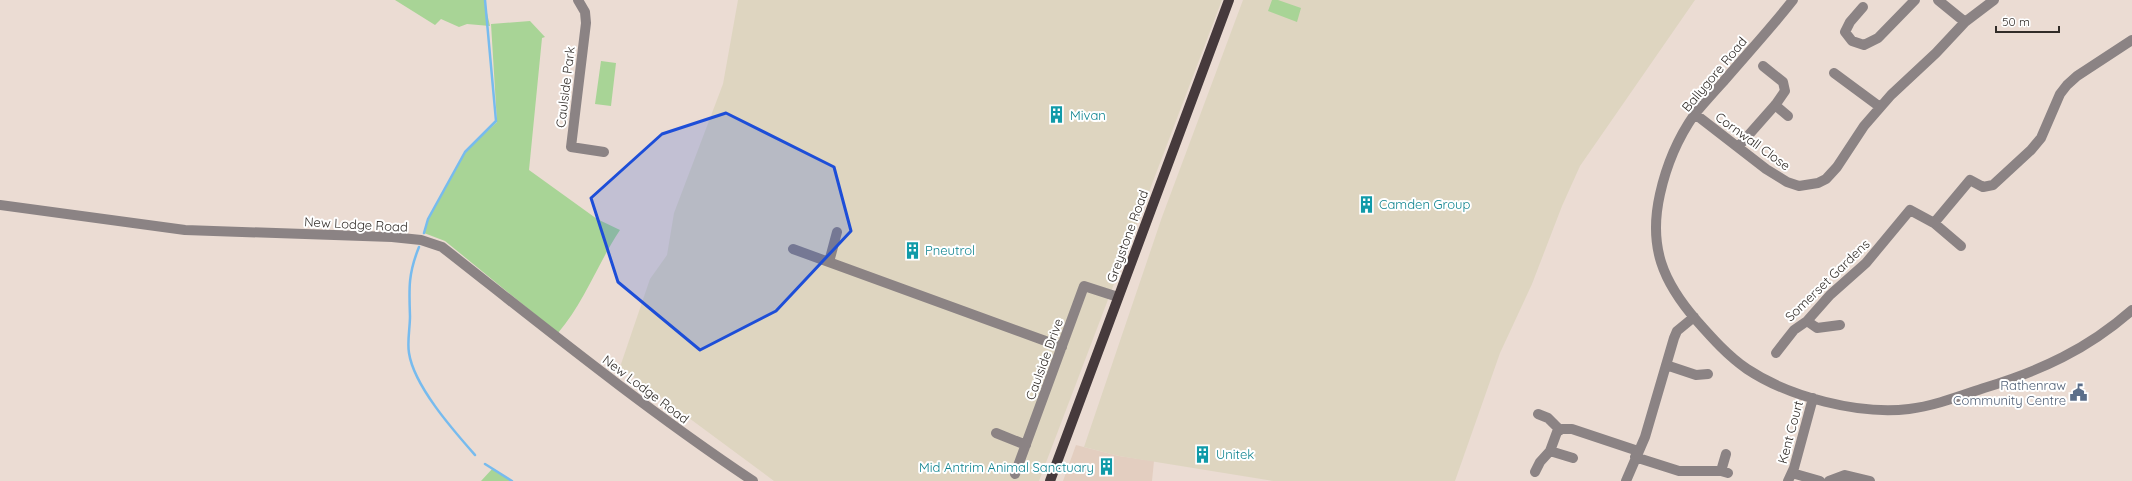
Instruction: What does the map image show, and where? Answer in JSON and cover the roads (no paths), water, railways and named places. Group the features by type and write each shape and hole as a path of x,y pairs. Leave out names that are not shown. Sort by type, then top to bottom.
{"main road":[{"name":"Greystone Road","path":"1050,481 1229,0"}],"street":[{"name":"Caulside Park","path":"578,0 585,12 586,23 571,147 604,152"},
{"path":"1862,7 1850,22 1845,32 1852,41 1864,45 1878,38 1915,0"},
{"path":"1938,0 1965,22"},
{"name":"Cornwall Close","path":"1695,114 1766,169 1788,182 1799,186 1808,186 1818,183 1831,174 1880,107 1965,22 1994,0"},
{"name":"Ballygore Road","path":"1790,1 1695,114 1682,137 1667,172 1659,197 1655,229 1657,250 1664,273 1675,294 1720,346 1746,368 1778,385 1813,398 1848,406 1890,410 1908,409 1943,401 2047,366 2098,337 2132,310"},
{"path":"1961,246 1934,223 1970,180 1983,187 1990,187 2031,150 2041,138 2060,94 2067,85 2077,76 2132,40"},
{"path":"1738,147 1775,105 1785,91 1783,82 1763,66"},
{"path":"1834,73 1880,107"},
{"path":"1775,105 1788,116"},
{"name":"New Lodge Road","path":"0,205 186,230 392,237 421,240 442,247 697,444 753,481"},
{"name":"Somerset Gardens","path":"1776,353 1794,330 1807,321 1830,294 1866,263 1910,210 1934,223"},
{"path":"829,262 837,232"},
{"path":"793,250 1062,347"},
{"name":"Caulside Drive","path":"1015,474 1084,286 1118,297"},
{"path":"1626,481 1646,432 1675,336 1694,317"},
{"path":"1807,321 1817,328 1840,325"},
{"path":"1666,364 1696,375 1708,374"},
{"name":"Kent Court","path":"1813,398 1790,477 1820,481"},
{"path":"1538,414 1548,418 1560,430"},
{"path":"1535,472 1540,462 1550,451 1554,437 1560,430 1565,428 1579,430 1680,471 1724,472 1726,454"},
{"path":"996,433 1026,445"},
{"path":"1550,451 1573,458"},
{"path":"1829,481 1849,475 1870,481"}],"waterway":[{"path":"424,233 428,219 465,152 496,121 485,0"},
{"path":"419,247 411,274 410,289 408,349 412,366 426,393 456,433 475,455"},
{"path":"485,464 512,481"}],"place":[{"name":"Mivan","path":"1057,115"},
{"name":"Camden Group","path":"1366,204"},
{"name":"Pneutrol","path":"912,250"},
{"name":"Rathenraw Community Centre","path":"2079,392"},
{"name":"Unitek","path":"1203,454"},
{"name":"Mid Antrim Animal Sanctuary","path":"1107,467"}]}
